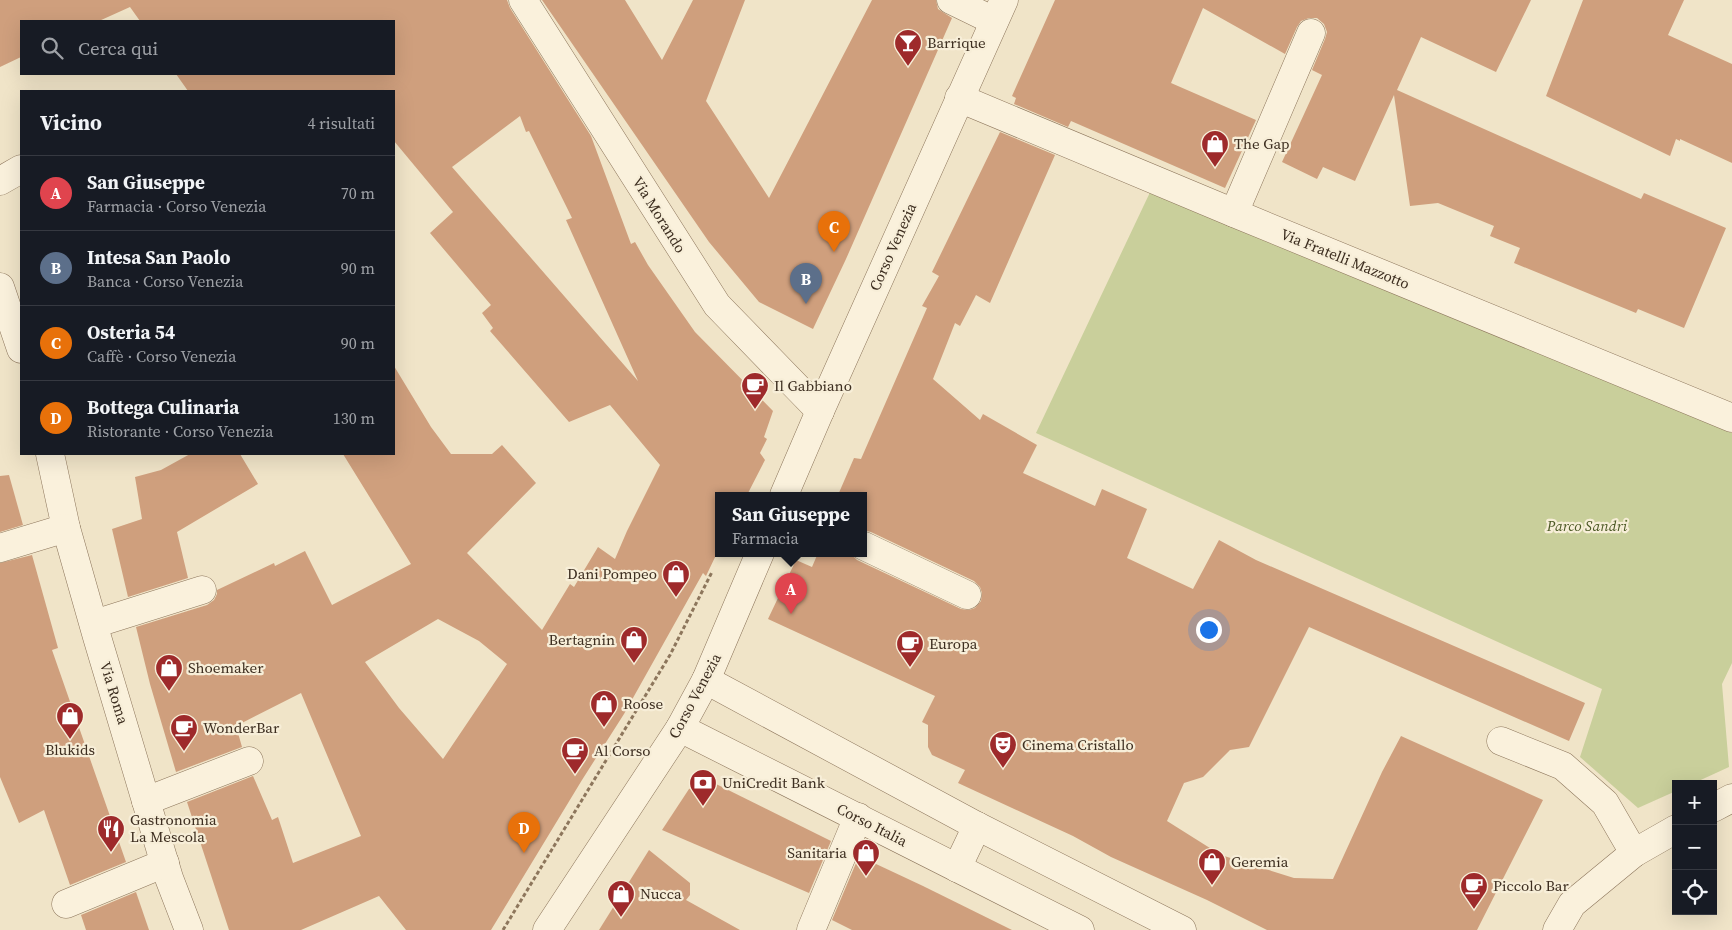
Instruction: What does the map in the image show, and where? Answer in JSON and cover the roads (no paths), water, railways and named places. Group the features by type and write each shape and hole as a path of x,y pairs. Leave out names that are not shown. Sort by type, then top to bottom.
{"street":[{"name":"Via Morando","path":"523,0 717,305 820,411"},
{"path":"951,0 999,10"},
{"name":"Corso Venezia","path":"785,492 999,10"},
{"path":"1234,214 1311,33"},
{"name":"Via Fratelli Mazzotto","path":"959,98 1234,214 1732,418"},
{"path":"0,181 20,169"},
{"path":"1,295 20,346"},
{"name":"Via Roma","path":"50,455 66,528 94,624 164,863 189,930"},
{"path":"0,548 66,528"},
{"path":"867,547 967,594"},
{"name":"Corso Venezia","path":"547,930 680,728 706,680 758,557"},
{"path":"94,624 202,590"},
{"path":"706,680 977,826 1182,930"},
{"name":"Corso Italia","path":"680,728 1080,930"},
{"path":"1501,741 1563,766 1606,803 1634,853"},
{"path":"146,801 249,761"},
{"path":"1717,806 1732,798"},
{"path":"811,930 858,817"},
{"path":"958,868 977,826"},
{"path":"1557,930 1572,904 1634,853 1672,831"},
{"path":"66,904 164,863"}],"place":[{"name":"Barrique","path":"908,67"},
{"name":"The Gap","path":"1215,168"},
{"name":"Osteria 54","path":"834,252"},
{"name":"Intesa San Paolo","path":"806,304"},
{"name":"Il Gabbiano","path":"755,410"},
{"name":"Dani Pompeo","path":"676,598"},
{"name":"San Giuseppe","path":"791,614"},
{"name":"Bertagnin","path":"634,664"},
{"name":"Europa","path":"910,668"},
{"name":"Shoemaker","path":"169,692"},
{"name":"Roose","path":"604,728"},
{"name":"Blukids","path":"70,740"},
{"name":"WonderBar","path":"184,752"},
{"name":"Cinema Cristallo","path":"1003,769"},
{"name":"Al Corso","path":"575,775"},
{"name":"UniCredit Bank","path":"703,807"},
{"name":"Gastronomia La Mescola","path":"111,853"},
{"name":"Bottega Culinaria","path":"524,853"},
{"name":"Sanitaria","path":"866,877"},
{"name":"Geremia","path":"1212,886"},
{"name":"Piccolo Bar","path":"1474,910"},
{"name":"Nucca","path":"621,918"}],"park label":[{"name":"Parco Sandri","path":"1587,526"}]}
